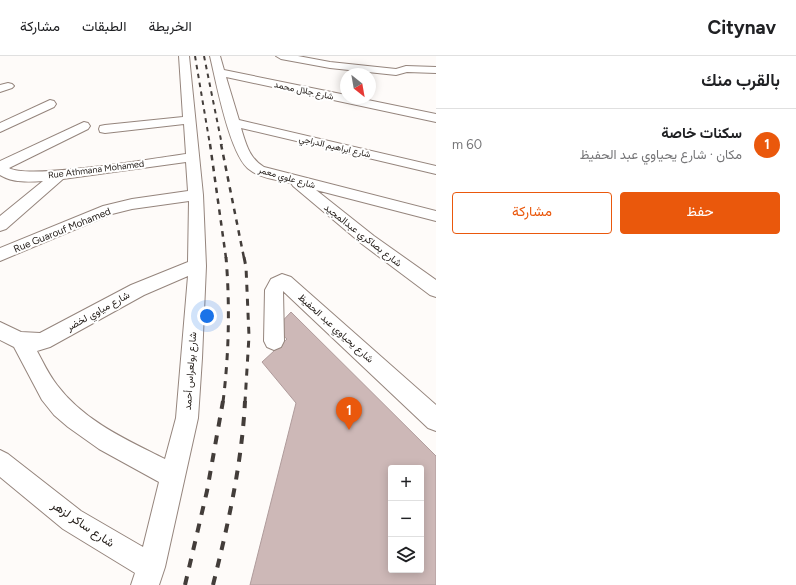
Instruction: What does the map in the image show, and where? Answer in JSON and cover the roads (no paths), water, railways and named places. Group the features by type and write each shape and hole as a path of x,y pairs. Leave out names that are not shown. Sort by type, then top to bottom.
{"street":[{"name":"شارع بولعراس أحمد","path":"148,576 186,418 192,358 197,266 196,195 184,56"},
{"name":"شارع علوي معمر","path":"215,56 240,147 246,161 251,165 259,170 436,216"},
{"path":"281,56 333,60 367,68 374,56"},
{"path":"406,69 412,56"},
{"path":"376,69 396,72 406,69 436,70"},
{"name":"شارع جلال محمد","path":"219,72 436,118"},
{"path":"0,128 50,104"},
{"path":"105,129 190,120"},
{"name":"شارع ابراهيم الدراجي","path":"234,123 436,170"},
{"path":"0,168 84,126"},
{"name":"Rue Athmana Mohamed","path":"0,168 10,175 27,177 59,175 193,157"},
{"path":"0,225 59,175"},
{"name":"شارع بصاكري عبدالمجيد","path":"292,179 368,240 436,290"},
{"name":"Rue Guarouf Mohamed","path":"0,255 108,210 132,204 196,195"},
{"name":"شارع مياوي لخضر","path":"22,342 33,343 43,341 135,291 174,272 197,266"},
{"name":"شارع يحياوي عبد الحفيظ","path":"274,341 274,290 277,284 282,281 285,282 436,420"},
{"path":"0,330 22,342 49,392 68,414 114,444 173,476"},
{"name":"شارع ساكر لزهر","path":"0,462 72,520 148,576"}],"railway":[{"path":"195,56 210,145"},
{"path":"204,56 222,145"},
{"path":"210,144 226,258"},
{"path":"221,144 244,258"},
{"path":"223,402 227,366 228,330 226,257"},
{"path":"244,257 246,267 249,336 245,402"},
{"path":"185,585 207,491 223,401"},
{"path":"213,585 234,494 241,447 245,401"}],"place":[{"name":"سكنات خاصة","path":"349,430"}]}
